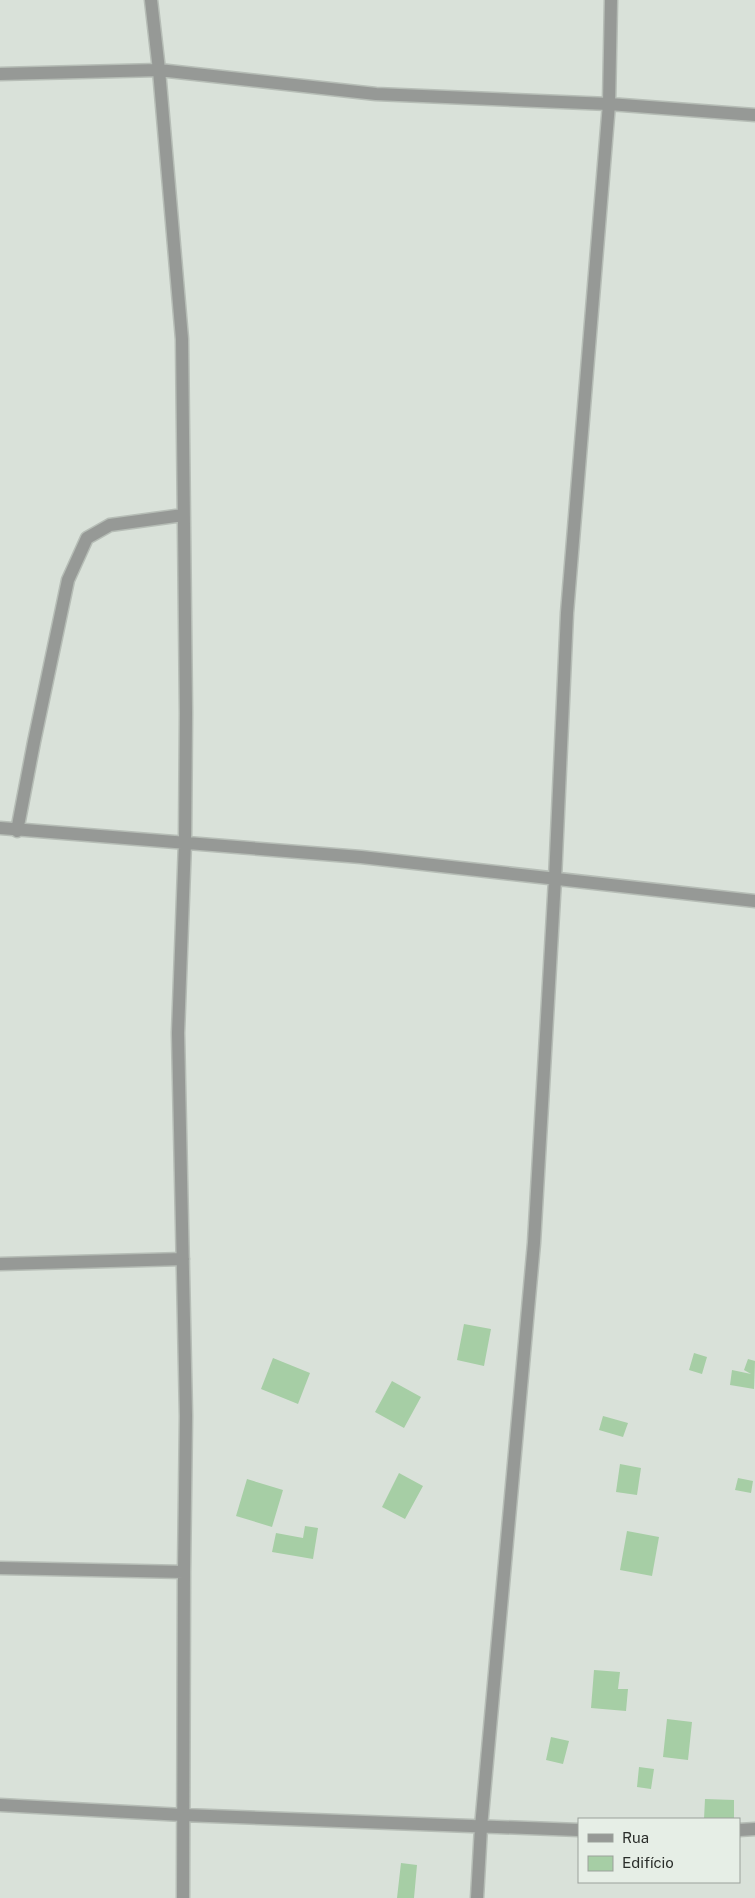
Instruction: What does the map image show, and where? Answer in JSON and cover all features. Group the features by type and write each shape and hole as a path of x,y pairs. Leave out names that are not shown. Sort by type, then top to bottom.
{"street":[{"path":"151,0 159,70 182,339 186,713 185,842 178,1033 186,1416 183,1898"},
{"path":"477,1898 481,1827 534,1244 555,879 567,613 609,104 611,0"},
{"path":"0,74 159,70 376,94 609,104 755,115"},
{"path":"17,830 68,580 87,538 110,524 183,515"},
{"path":"0,828 360,857 755,901"},
{"path":"0,1264 183,1259"},
{"path":"0,1568 184,1572"},
{"path":"0,1805 183,1815 578,1830"},
{"path":"740,1830 755,1828"}],"building":[{"path":"464,1324 491,1329 484,1366 457,1360"},
{"path":"694,1353 707,1357 702,1374 689,1370"},
{"path":"273,1358 310,1373 298,1404 261,1389"},
{"path":"748,1359 755,1361 754,1389 730,1385 732,1370 751,1374 744,1370"},
{"path":"392,1381 421,1397 404,1428 375,1412"},
{"path":"603,1416 628,1423 623,1437 599,1430"},
{"path":"620,1464 641,1468 637,1495 616,1492"},
{"path":"399,1473 423,1486 405,1519 382,1507"},
{"path":"738,1478 753,1481 751,1493 735,1490"},
{"path":"247,1479 283,1490 272,1527 236,1516"},
{"path":"305,1526 318,1528 313,1559 272,1552 276,1533 303,1538"},
{"path":"627,1531 659,1537 652,1576 620,1570"},
{"path":"594,1670 620,1672 618,1689 628,1689 626,1711 591,1708"},
{"path":"667,1719 692,1722 688,1760 663,1757"},
{"path":"551,1737 569,1741 563,1764 546,1760"},
{"path":"639,1767 654,1769 651,1789 637,1787"},
{"path":"705,1799 734,1800 734,1818 704,1818"},
{"path":"401,1863 417,1865 414,1898 397,1898"}]}
